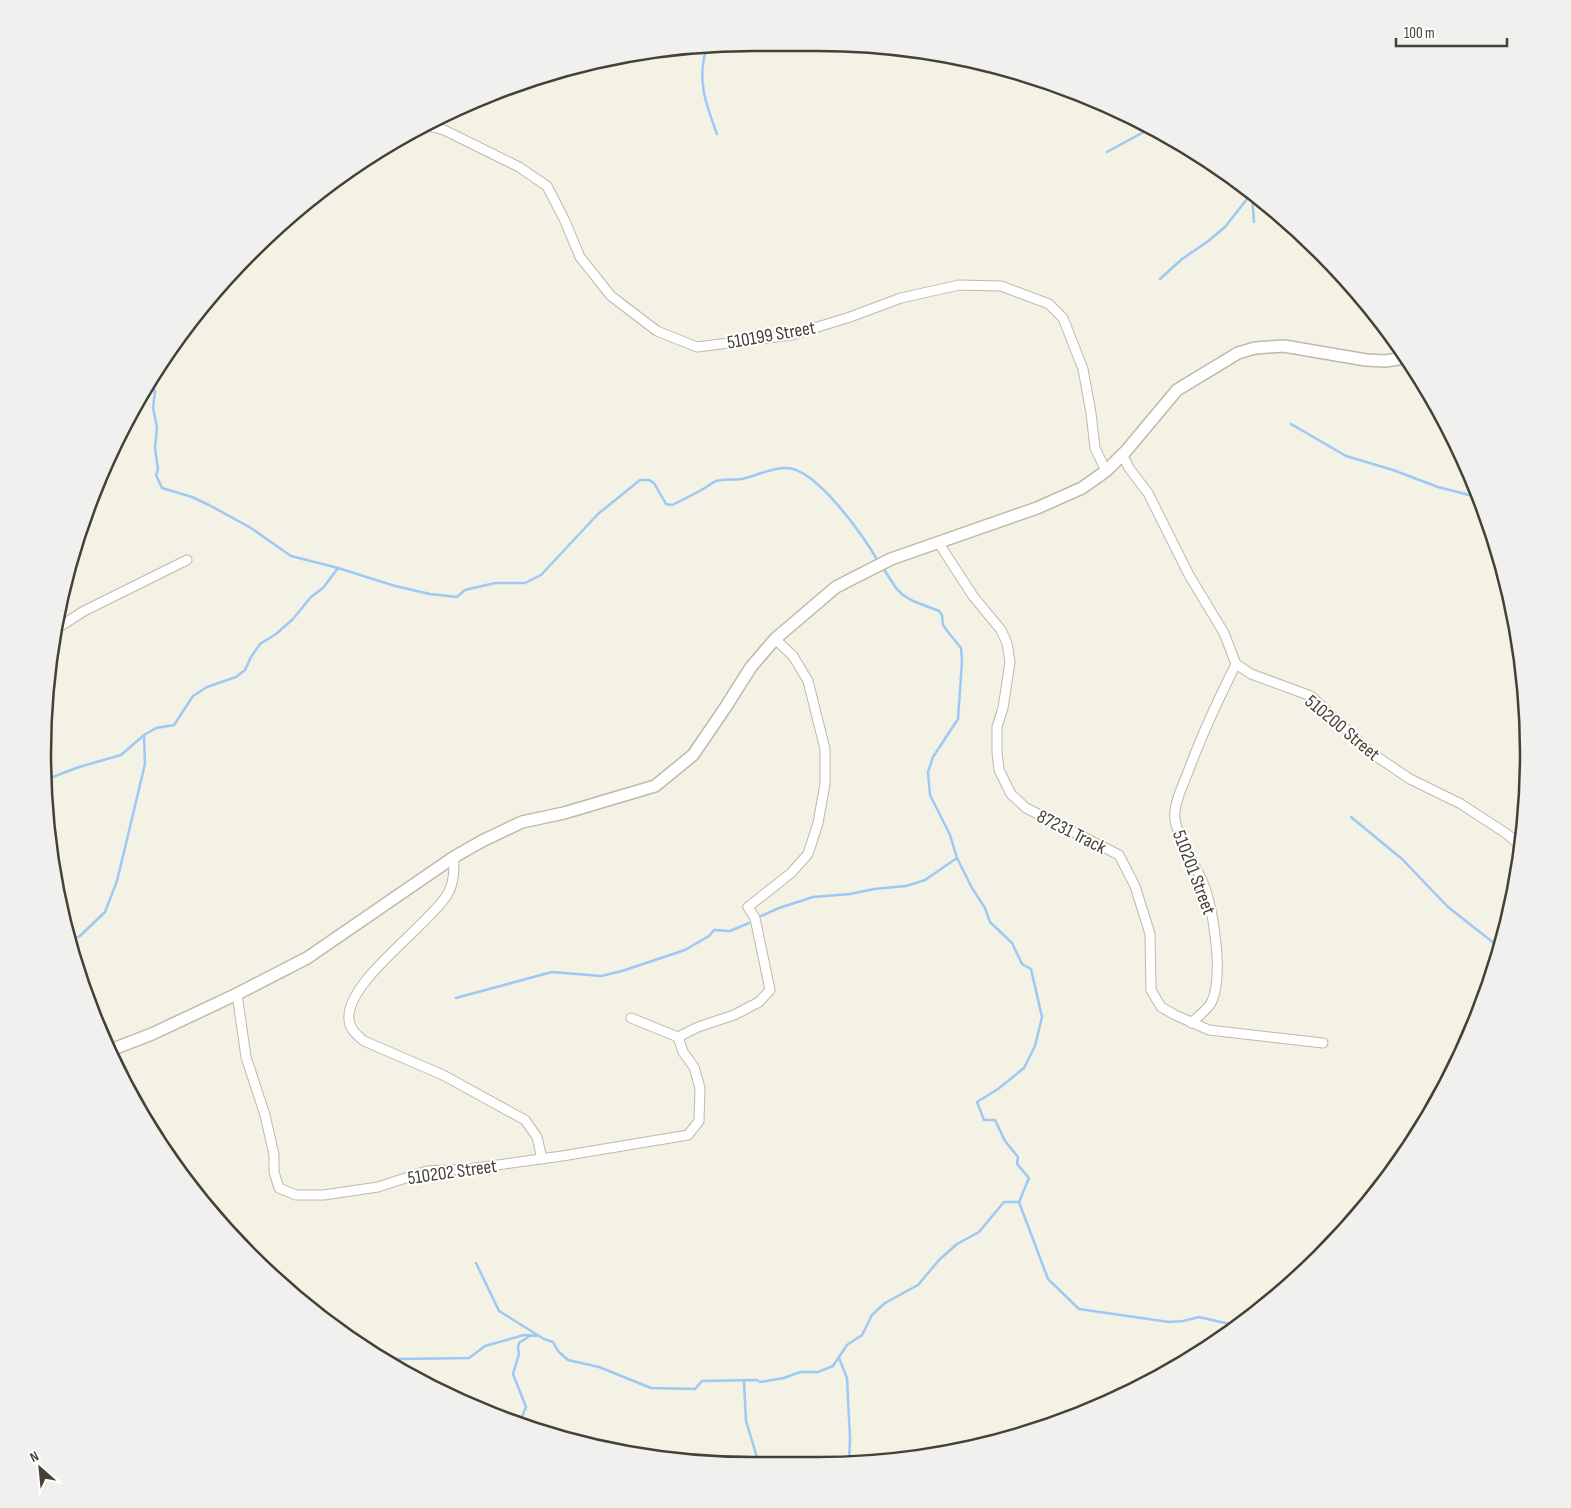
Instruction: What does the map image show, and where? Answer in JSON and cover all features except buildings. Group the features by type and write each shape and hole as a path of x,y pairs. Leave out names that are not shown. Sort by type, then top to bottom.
{"street":[{"name":"510199 Street","path":"436,128 444,130 519,167 547,186 565,221 580,257 611,296 657,331 697,346 792,335 850,317 901,298 959,285 1001,286 1049,304 1063,318 1083,369 1095,448 1106,471"},
{"path":"116,1048 152,1034 237,994 307,958 454,857 482,841 522,822 572,811 655,786 693,754 726,708 751,667 775,639 836,587 891,559 1037,508 1082,488 1106,471 1177,390 1238,353 1256,348 1284,346 1366,360 1385,361 1398,359"},
{"path":"1122,454 1129,468 1148,493 1189,575 1224,634 1236,664"},
{"name":"87231 Track","path":"938,542 973,596 1001,630 1007,644 1010,662 1003,708 997,727 996,752 999,770 1011,794 1026,808 1119,855 1135,886 1150,934 1151,990 1161,1007 1209,1030 1323,1042"},
{"path":"64,624 84,611 187,560"},
{"path":"631,1018 678,1037 698,1027 734,1015 759,1002 770,990 755,918 748,907 791,873 808,854 818,823 824,784 825,749 808,681 793,656 775,639"},
{"name":"510200 Street","path":"1236,664 1251,674 1311,696 1370,752 1410,778 1461,804 1514,840"},
{"name":"510201 Street","path":"1191,1023 1212,1002 1216,986 1213,917 1202,881 1175,819 1178,797 1210,716 1236,664"},
{"path":"454,857 453,876 448,893 438,908 372,974 357,993 349,1013 349,1022 355,1034 364,1041 443,1075 524,1120 537,1137 542,1159"},
{"name":"510202 Street","path":"237,994 246,1057 265,1115 274,1155 274,1172 279,1188 296,1196 324,1195 378,1187 427,1171 468,1169 542,1159 688,1135 699,1121 700,1088 694,1067 683,1052 678,1037"}],"waterway":[{"path":"705,53 702,81 709,113 717,134"},
{"path":"1107,152 1143,132"},
{"path":"1160,279 1182,259 1225,227 1248,198"},
{"path":"1253,202 1254,222"},
{"path":"154,390 153,408 157,427 155,448 158,469 156,475 162,488 192,497 209,505 251,528 291,556 395,586 430,594 457,597 465,590 495,583 525,583 541,575 598,514 640,480 649,480 654,483 666,504 672,505 716,481 742,479 781,468 799,471 825,492 851,521 878,561"},
{"path":"1291,424 1346,456 1393,470 1438,487 1470,495"},
{"path":"52,777 121,755 144,735 156,728 174,725 193,696 207,687 236,677 245,670 260,644 276,634 293,619 311,597 323,588 338,568"},
{"path":"883,568 903,595 939,611 942,615 943,625 961,648 962,661 958,719 933,757 928,772 930,795 950,835 957,858 972,888 985,908 990,922 1012,943 1022,964 1031,969 1042,1017 1035,1046 1024,1068 998,1089 977,1102 984,1120 995,1120 1005,1141 1018,1157 1017,1164 1029,1178 1019,1202 1048,1279 1079,1309 1169,1322 1199,1317 1228,1324"},
{"path":"76,938 105,912 117,881 145,764 144,737"},
{"path":"1351,817 1402,859 1448,907 1494,943"},
{"path":"761,916 813,897 906,886 925,880 957,858"},
{"path":"456,998 552,972 601,976 622,971 685,950 709,936 714,930 730,931 749,923"},
{"path":"476,1263 499,1311 544,1339 553,1342 558,1351 568,1360 599,1367 651,1388 695,1389 702,1381 757,1380 760,1382 784,1378 800,1372 818,1372 833,1366 847,1345 862,1335 872,1315 885,1303 918,1285 939,1260 957,1244 979,1232 1004,1202 1019,1202"},
{"path":"396,1359 469,1358 485,1346 524,1335 537,1336"},
{"path":"522,1417 526,1407 513,1374 519,1354 519,1343 531,1335"},
{"path":"839,1358 847,1378 849,1456"},
{"path":"744,1381 746,1421 757,1457"}]}
